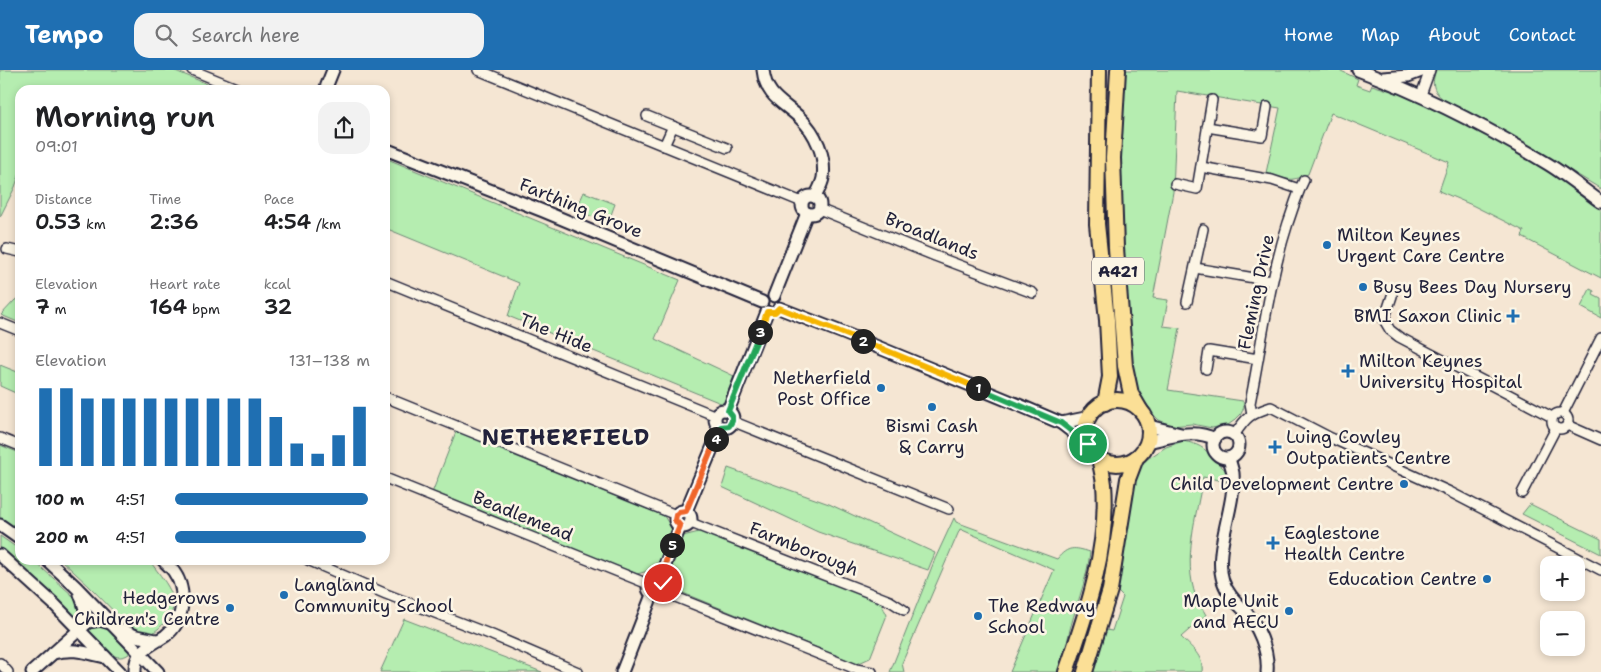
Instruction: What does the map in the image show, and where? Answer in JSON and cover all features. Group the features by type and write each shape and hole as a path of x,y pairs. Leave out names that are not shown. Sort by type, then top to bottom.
{"highway":[{"name":"A421","path":"1099,70 1097,224 1107,320 1110,377 1105,403"},
{"name":"A421","path":"1118,70 1113,158 1116,248 1125,366 1131,394 1141,411"},
{"path":"1066,672 1086,616 1104,532 1104,482 1099,458 1088,444 1086,429 1090,418 1098,407 1105,403 1115,400 1125,401 1134,405 1146,418 1149,426 1148,442 1143,451 1136,458 1117,464 1099,458"},
{"path":"1085,672 1110,590 1128,479 1136,458"}],"street":[{"path":"192,70 229,85"},
{"path":"327,85 333,70"},
{"path":"478,70 802,202"},
{"path":"763,70 764,78 776,100 800,118 816,138 822,156 823,179 815,197"},
{"path":"1358,70 1421,95 1497,134 1549,165 1601,202"},
{"path":"1378,78 1408,76 1424,70"},
{"path":"1421,95 1430,70"},
{"path":"1176,184 1197,189 1212,100"},
{"path":"1207,127 1262,136 1267,107"},
{"path":"647,116 727,148"},
{"path":"664,146 672,126"},
{"name":"Farthing Grove","path":"390,151 543,211 765,307"},
{"path":"1201,167 1272,180 1299,189"},
{"name":"Fleming Drive","path":"1252,414 1250,403 1272,281 1299,189 1304,180"},
{"path":"802,202 808,196 815,197 819,201 819,209 814,213 807,213"},
{"path":"802,202 802,207 807,213"},
{"name":"Broadlands","path":"819,209 935,256 1033,292"},
{"path":"774,296 807,213"},
{"path":"1187,302 1203,230"},
{"path":"7,249 15,251"},
{"path":"1195,268 1272,281"},
{"name":"The Hide","path":"390,283 716,416"},
{"path":"721,427 729,426 730,416 767,296 774,296 780,302 779,308 775,312 765,307"},
{"path":"1392,296 1384,320 1390,330 1552,417"},
{"path":"779,308 1061,423 1088,444"},
{"path":"0,323 15,329"},
{"path":"1563,413 1601,338"},
{"path":"1206,369 1209,351 1258,359"},
{"name":"Farmborough","path":"390,398 683,519 890,601 904,610"},
{"path":"1235,434 1243,422 1252,414 1271,407 1337,441 1450,492 1601,570"},
{"path":"721,427 716,421 719,411 949,509"},
{"path":"1556,413 1563,413 1567,417 1567,425 1561,429 1556,428 1552,425 1552,417 1556,413"},
{"path":"1061,423 1090,418"},
{"path":"1567,425 1601,440"},
{"path":"1149,426 1183,434"},
{"path":"622,672 664,585 653,582 683,519 721,427"},
{"path":"1522,493 1556,428"},
{"path":"1221,432 1235,434 1240,448 1236,455 1229,458 1220,457 1214,451 1214,438 1221,432"},
{"path":"1148,442 1195,433 1214,438"},
{"path":"0,438 15,444"},
{"path":"1229,458 1233,474 1221,564 1222,579 1231,598 1244,610 1256,626 1265,652 1267,672"},
{"name":"Beadlemead","path":"390,480 653,582"},
{"path":"0,525 15,536"},
{"path":"0,555 79,629 120,672"},
{"path":"52,565 114,625 139,661 158,672"},
{"path":"32,672 79,629 94,620 114,625 136,636 160,638 171,631 178,621 182,608 182,599 177,578 167,565"},
{"path":"319,565 578,672"},
{"path":"76,587 86,608 86,617 79,629"},
{"path":"658,594 856,669 872,672"},
{"path":"53,653 78,650 107,659 139,661 158,646 160,638"},
{"path":"0,663 8,672"}],"green space":[{"path":"0,70 173,70 210,85 15,85 15,187 0,217"},
{"path":"1121,70 1339,70 1358,79 1356,85 1370,90 1372,85 1420,101 1467,123 1514,149 1601,208 1601,278 1522,237 1524,231 1439,191 1449,162 1331,113 1308,174 1292,179 1283,178 1266,173 1280,108 1177,91 1173,192 1153,298 1168,300 1163,326 1180,328 1168,390 1243,401 1244,407 1241,414 1228,425 1212,428 1192,424 1172,426 1159,420 1141,403 1132,378 1123,285 1118,146 1122,108"},
{"path":"1436,70 1601,70 1601,189 1525,143 1444,100 1434,87"},
{"path":"390,160 680,280 655,339 734,376 723,404 508,316 519,283 390,230"},
{"path":"584,192 615,204 608,223 576,210"},
{"path":"1590,289 1594,291 1593,295 1601,299 1601,318 1581,307"},
{"path":"15,300 15,321 1,315"},
{"path":"0,365 15,371 15,393 0,386"},
{"path":"457,429 664,516 674,532 659,568 637,574 432,493"},
{"path":"1183,441 1204,449 1225,471 1229,482 1203,477 1192,537 1190,568 1192,582 1197,599 1206,615 1181,637 1193,648 1199,657 1202,672 1088,672 1106,630 1112,631 1123,597 1116,590 1126,537 1122,535 1138,465 1166,447"},
{"path":"0,445 15,451 15,528 0,519"},
{"path":"728,468 829,504 935,553 928,570 818,532 722,487"},
{"path":"1530,504 1601,539 1601,554 1522,514"},
{"path":"954,518 956,522 1057,559 1072,549 1090,552 1086,574 1068,638 1062,672 1010,672 1054,570 960,529 902,663 904,672 890,672 935,559"},
{"path":"703,531 880,601 887,615 870,658 857,664 678,591 669,572 683,536"},
{"path":"0,536 15,546 15,562 0,548"},
{"path":"18,565 39,565 72,595 81,610 79,616 71,615"},
{"path":"66,565 153,565 170,590 173,598 173,607 170,616 150,635 132,630"},
{"path":"404,619 542,672 380,672"},
{"path":"96,625 110,629 129,649 129,654 117,657 102,647 88,633 90,627"}],"place":[{"name":"Milton Keynes Urgent Care Centre","path":"1327,245"},
{"name":"Busy Bees Day Nursery","path":"1363,287"},
{"name":"BMI Saxon Clinic","path":"1513,316"},
{"name":"Milton Keynes University Hospital","path":"1348,371"},
{"name":"Netherfield Post Office","path":"881,388"},
{"name":"Bismi Cash & Carry","path":"932,407"},
{"name":"Luing Cowley Outpatients Centre","path":"1275,447"},
{"name":"Child Development Centre","path":"1404,484"},
{"name":"Eaglestone Health Centre","path":"1273,543"},
{"name":"Education Centre","path":"1487,579"},
{"name":"Langland Community School","path":"284,595"},
{"name":"Hedgerows Children's Centre","path":"230,608"},
{"name":"Maple Unit and AECU","path":"1289,611"},
{"name":"The Redway School","path":"978,616"}],"district":[{"name":"NETHERFIELD","path":"566,437"}],"route":[{"path":"663,583 659,580 680,526 676,523 676,515 679,512 686,511 721,427 731,424 733,419 728,411 767,312 775,312 779,308 825,325 1061,423 1088,444"}]}
